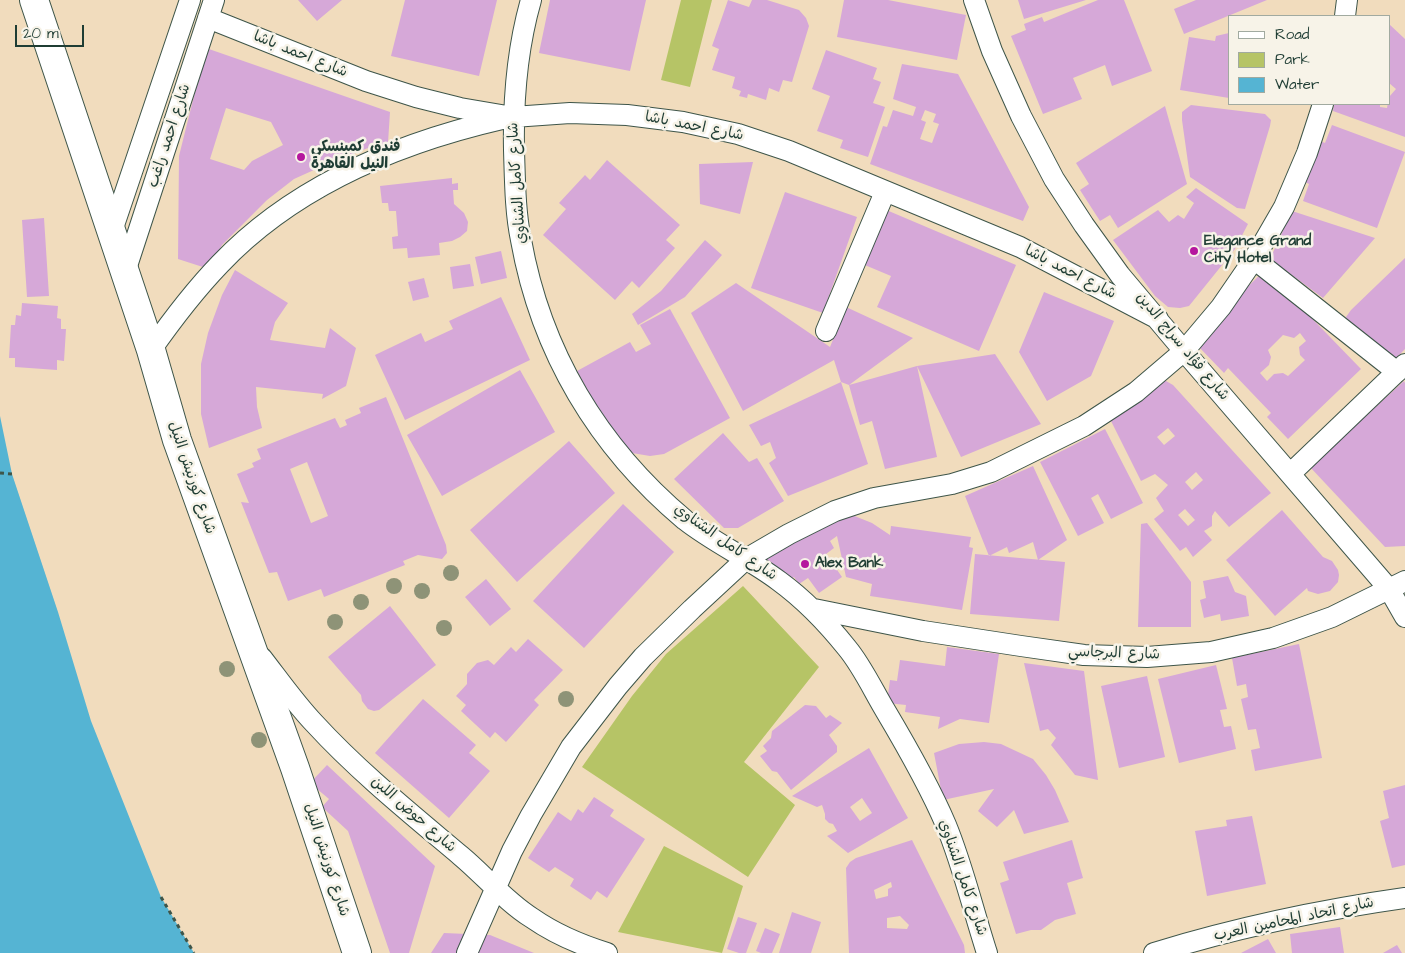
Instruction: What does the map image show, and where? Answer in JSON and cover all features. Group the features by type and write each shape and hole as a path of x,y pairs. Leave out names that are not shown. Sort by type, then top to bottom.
{"highway":[{"name":"شارع كورنيش النيل","path":"34,0 151,350 177,440 295,768 357,953"}],"street":[{"name":"شارع احمد راغب","path":"112,231 190,0"},
{"name":"شارع كامل الشناوي","path":"531,0 518,64 514,117 515,177 520,238 536,304 561,366 595,424 638,476 687,521 780,581 814,609 850,650 912,755 946,825 968,888 987,953"},
{"name":"شارع فؤاد سراج الدين","path":"974,0 992,51 1021,116 1054,179 1084,225 1120,275 1290,474 1397,585 1405,617"},
{"path":"1344,15 1347,0"},
{"name":"شارع احمد راغب","path":"125,272 211,9"},
{"name":"شارع احمد باشا","path":"211,9 366,82 460,108 514,117 570,113 627,115 683,122 738,134 790,152 1020,248 1158,319"},
{"path":"467,953 512,851 571,747 593,716 643,657 746,559 789,534 835,511 874,498 952,484 991,472 1084,426 1136,392 1184,351 1221,307 1254,259 1284,207 1307,154 1323,105"},
{"path":"151,350 183,305 220,264 262,226 307,194 355,169 406,147 460,129 514,117"},
{"path":"826,331 885,192"},
{"path":"1254,259 1401,368 1290,474"},
{"name":"شارع البرجاسي","path":"814,609 923,631 1021,646 1084,655 1147,657 1210,652 1272,638 1332,617 1397,585"},
{"name":"شارع حوض اللبن","path":"249,640 286,691 314,723 341,751 406,811 531,918 553,931 608,953"},
{"name":"شارع اتحاد المحامين العرب","path":"1154,953 1238,929 1299,916 1405,898"}],"path":[{"path":"0,473 12,474"},
{"path":"161,897 194,953"}],"green space":[{"path":"681,0 712,0 690,87 661,80"},
{"path":"743,586 819,667 744,762 795,805 748,877 582,767 632,696 666,654"},
{"path":"664,846 743,886 722,953 618,932"}],"water":[{"path":"0,416 12,474 58,612 91,721 161,897 194,953 0,953"}],"building":[{"path":"298,0 342,0 317,21"},
{"path":"405,0 497,0 479,76 391,56"},
{"path":"550,0 646,0 630,71 539,53"},
{"path":"728,0 749,7 752,0 767,0 799,10 806,18 809,26 792,82 783,80 779,92 769,88 766,100 748,94 747,98 739,96 741,91 732,88 735,77 712,70 719,49 712,46"},
{"path":"844,0 888,0 966,15 957,60 837,37"},
{"path":"1018,0 1086,0 1024,19"},
{"path":"1098,0 1124,0 1152,71 1112,86 1105,65 1073,78 1082,99 1043,114 1011,36 1026,30 1024,24 1042,17 1044,22"},
{"path":"1196,0 1267,0 1184,34 1174,9"},
{"path":"1390,25 1405,39 1405,137 1333,111 1334,105 1380,105 1380,107 1387,108 1388,105 1390,105 1390,96 1396,89 1390,84"},
{"path":"1228,33 1228,98 1180,90 1189,37 1215,41 1216,36"},
{"name":"فندق كمبنسكي النيل القاهرة","path":"206,48 390,112 388,143 368,148 294,179 267,200 222,245 209,269 178,259 179,156","holes":["226,108 271,122 283,145 252,161 244,170 210,159"]},
{"path":"826,50 877,68 873,79 881,82 873,103 885,107 868,157 840,148 843,140 817,131 830,96 812,89"},
{"path":"902,64 958,74 1029,207 1023,221 870,164 883,126 887,127 893,110 913,116 916,107 893,99","holes":["925,110 936,114 933,122 939,124 932,143 920,139 926,122 921,120"]},
{"path":"1191,105 1265,114 1271,120 1245,209 1237,208 1190,177 1182,112"},
{"path":"1165,106 1187,184 1118,228 1110,215 1100,221 1080,190 1089,184 1076,163"},
{"path":"1332,125 1405,152 1377,228 1303,201 1309,184 1305,182 1320,141 1325,143"},
{"path":"607,160 680,225 666,240 675,248 639,288 632,281 615,300 543,235 566,209 559,203 585,175 590,180"},
{"path":"753,162 740,214 700,204 699,164"},
{"path":"452,178 452,184 458,183 458,190 453,190 454,204 464,213 468,222 467,231 452,241 439,243 440,255 408,258 407,248 393,249 392,237 398,236 396,211 389,211 388,203 382,203 380,186"},
{"path":"1196,188 1248,224 1235,249 1189,306 1180,308 1168,307 1155,296 1113,240 1158,210 1169,222 1178,215 1184,219 1194,203 1186,197"},
{"path":"785,192 857,217 823,313 751,288"},
{"path":"884,209 1016,265 979,351 877,307 891,276 860,263"},
{"path":"1292,211 1375,238 1323,298 1270,259"},
{"path":"44,218 49,296 27,297 22,220"},
{"path":"705,240 722,255 685,297 638,325 632,314 661,291"},
{"path":"501,251 507,278 481,284 475,257"},
{"path":"1405,258 1405,349 1392,362 1347,323 1346,317"},
{"path":"470,264 474,286 453,289 450,267"},
{"path":"235,270 288,303 275,322 270,340 325,348 330,328 356,348 346,386 322,399 323,394 256,387 257,407 262,428 209,448 201,414 201,364 208,333 222,295"},
{"path":"1265,270 1361,369 1288,439 1267,417 1271,413 1228,368 1224,373 1198,346 1201,332","holes":["1300,333 1306,341 1299,347 1300,355 1305,360 1288,376 1283,373 1274,374 1267,381 1260,373 1269,365 1271,357 1268,350 1283,335 1294,338"]},
{"path":"424,278 429,297 413,301 408,282"},
{"path":"736,283 830,347 846,307 913,338 849,385 841,382 834,360 743,411 691,313"},
{"path":"1044,292 1114,321 1091,376 1047,401 1019,352"},
{"path":"501,297 530,360 405,420 375,355 421,333 425,342 453,329 449,321"},
{"path":"22,303 58,306 57,318 61,319 61,329 66,329 64,361 57,360 57,370 15,367 15,358 9,358 11,325 15,325 16,315 21,316"},
{"path":"670,309 730,418 664,454 650,456 632,453 614,439 577,371 630,342 636,352 651,344 640,325"},
{"path":"995,354 1041,424 961,457 917,366"},
{"path":"917,366 937,457 885,469 872,421 860,425 849,385"},
{"path":"520,370 555,432 442,496 407,435"},
{"path":"1166,381 1173,385 1271,493 1229,527 1215,511 1212,516 1212,526 1204,531 1212,540 1193,557 1186,547 1180,551 1154,519 1164,511 1156,498 1168,485 1155,474 1141,481 1110,419 1158,382","holes":["1168,428 1175,436 1164,445 1157,437","1196,472 1203,480 1192,490 1185,482","1185,509 1195,520 1188,526 1178,515"]},
{"path":"1404,381 1405,546 1385,547 1310,467"},
{"path":"841,382 868,464 788,496 769,463 776,458 770,442 761,446 749,425"},
{"path":"386,397 446,545 447,553 442,559 418,555 403,561 405,565 324,597 321,589 288,601 277,572 269,573 241,502 249,503 237,474 254,467 252,463 261,459 257,449 335,418 340,428 347,425 345,420 361,413 359,408","holes":["307,462 328,516 311,523 290,469"]},
{"path":"1105,429 1143,503 1111,519 1098,494 1091,498 1104,523 1078,536 1040,462"},
{"path":"723,433 749,462 757,458 784,501 738,528 724,528 674,479"},
{"path":"569,441 615,493 517,582 470,530"},
{"path":"1033,466 1067,540 1038,560 1033,542 1009,553 1007,547 989,556 965,496"},
{"path":"623,504 674,552 584,648 533,601"},
{"path":"1282,510 1323,557 1332,561 1339,575 1338,582 1330,591 1318,594 1308,591 1307,588 1275,616 1226,560"},
{"path":"847,513 872,523 890,535 891,526 971,537 969,547 973,548 962,610 870,596 872,584 846,577 837,536 830,541 834,548 826,554 842,577 819,593 808,578 799,584 794,577 787,582 773,570 763,557"},
{"path":"1147,523 1191,582 1191,627 1138,627 1141,524"},
{"path":"975,554 1065,562 1059,621 970,614"},
{"path":"1228,576 1235,592 1246,596 1249,616 1221,621 1220,614 1204,618 1200,600 1206,598 1203,581"},
{"path":"486,579 511,609 490,626 465,597"},
{"path":"390,606 436,665 379,710 374,711 368,709 362,701 361,695 328,657"},
{"path":"528,639 563,670 534,700 539,705 506,742 495,732 490,738 461,711 466,705 456,696 467,684 467,674 477,663 488,660 494,665 511,647 516,652"},
{"path":"1299,644 1322,758 1255,771 1251,750 1260,748 1256,729 1248,730 1241,699 1248,697 1246,684 1237,686 1232,658"},
{"path":"947,647 999,654 989,723 960,719 938,729 940,717 905,712 906,705 887,703 890,680 897,681 900,660 945,666"},
{"path":"1024,663 1084,671 1098,780 1075,775 1051,745 1056,738 1048,729 1040,731"},
{"path":"1216,665 1227,709 1220,710 1224,727 1231,726 1236,749 1179,763 1158,679"},
{"path":"1147,676 1165,757 1119,768 1101,686"},
{"path":"423,699 476,745 469,753 490,771 449,818 375,753"},
{"path":"805,705 816,706 826,718 830,715 842,723 829,735 837,746 837,752 791,790 777,772 772,771 760,756 767,751 763,746 771,738 772,731"},
{"path":"984,742 1001,744 1033,759 1055,790 1069,822 1024,834 1014,810 997,827 978,811 994,789 943,800 934,753 959,744"},
{"path":"869,748 908,818 848,853 827,836 837,831 833,824 825,819 822,805 817,807 792,796","holes":["862,798 872,813 860,821 850,807"]},
{"path":"327,765 435,866 409,953 390,953 348,831 322,807 329,799 310,783"},
{"path":"1405,785 1405,865 1392,868 1380,821 1389,818 1383,791"},
{"path":"594,797 614,810 610,816 645,839 607,898 597,891 591,900 570,886 574,879 555,867 549,872 528,858 558,812 571,821 578,809 583,813"},
{"path":"1252,816 1266,884 1207,896 1195,831 1227,826 1226,820"},
{"path":"912,840 964,945 965,953 849,953 846,868 856,858","holes":["891,882 892,887 888,889 888,896 876,899 874,890","900,916 909,925 907,929 887,928 887,918"]},
{"path":"1072,840 1083,878 1067,883 1076,914 1055,920 1041,930 1031,930 1016,934 1000,883 1009,880 1003,862"},
{"path":"792,912 821,922 811,953 779,953"},
{"path":"738,917 757,923 746,953 727,949"},
{"path":"1340,927 1344,953 1292,953 1290,934"},
{"path":"765,928 780,934 772,953 756,951"},
{"path":"444,933 490,935 534,953 431,953"},
{"path":"1268,939 1276,953 1241,953"},
{"path":"1397,945 1402,953 1383,953"}],"place":[{"name":"فندق كمبنسكي النيل القاهرة","path":"301,157"},
{"name":"Elegance Grand City Hotel","path":"1194,251"},
{"name":"Alex Bank","path":"805,564"}]}
